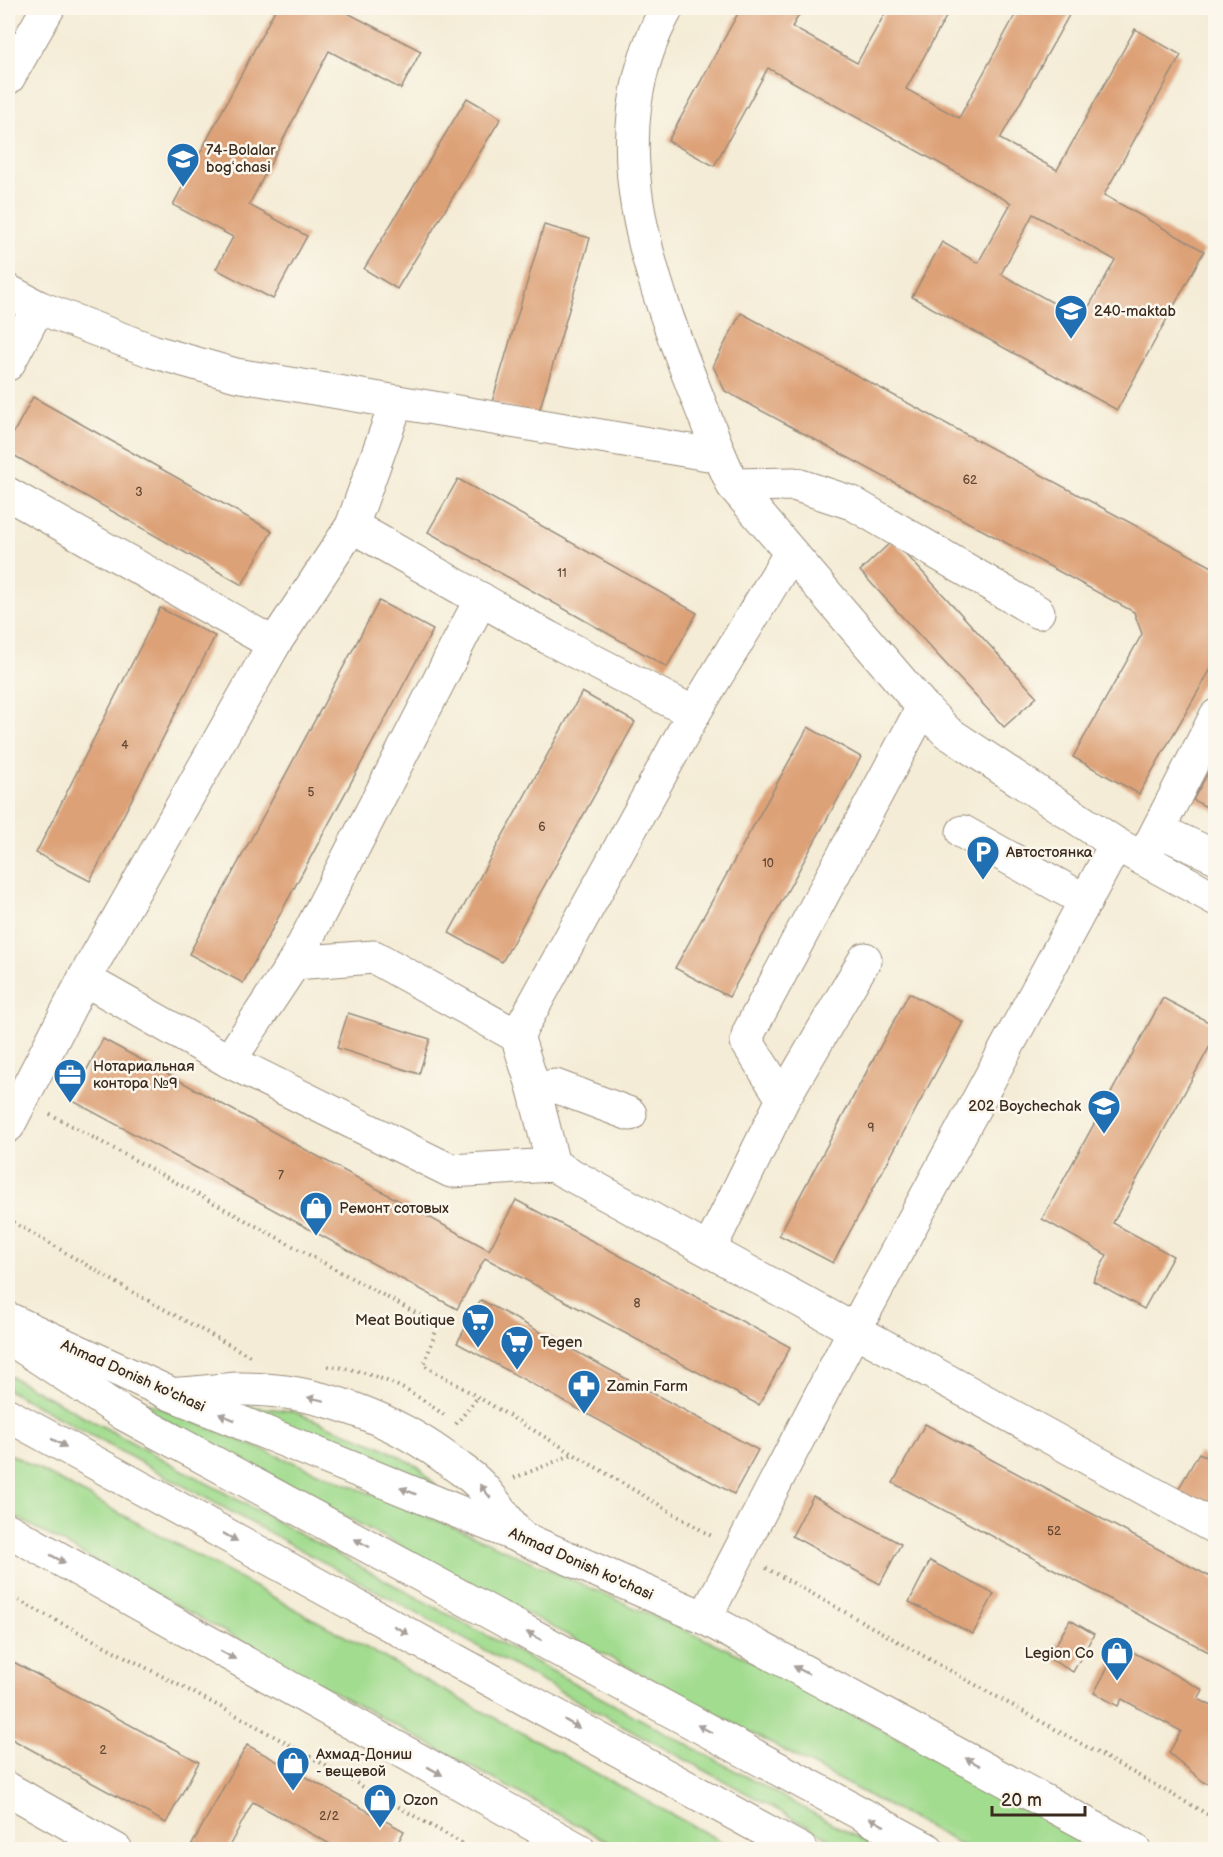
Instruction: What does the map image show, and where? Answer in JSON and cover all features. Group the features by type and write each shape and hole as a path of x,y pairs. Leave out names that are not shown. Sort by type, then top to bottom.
{"street":[{"path":"8,78 48,8"},
{"path":"667,8 657,27 642,75 632,146 634,192 650,264 720,456 733,485 790,554 947,732 1129,852 1215,899"},
{"path":"8,291 38,307 152,351 236,375 396,404 720,456"},
{"path":"8,364 38,307"},
{"path":"14,1112 84,979 274,644 351,526 396,404"},
{"path":"733,485 794,484 852,503 1038,612"},
{"path":"8,494 274,644"},
{"path":"351,526 481,599 694,713"},
{"path":"517,1035 694,713 790,554"},
{"path":"229,1061 294,963 481,599"},
{"path":"783,1099 747,1042 749,1032 923,707"},
{"path":"705,1618 854,1332 1086,901 1129,852 1158,830 1215,716"},
{"path":"1158,830 1215,857"},
{"path":"963,832 1086,901"},
{"path":"294,963 374,957 517,1035 534,1089 553,1165"},
{"path":"710,1250 783,1099 865,959"},
{"path":"84,979 229,1061 451,1172 553,1165 1215,1528"},
{"path":"534,1089 555,1086 630,1114"},
{"name":"Ahmad Donish ko'chasi","path":"8,1319 171,1394 520,1537 705,1618 1135,1850"},
{"name":"Ahmad Donish ko'chasi","path":"8,1337 124,1414 928,1850"},
{"path":"171,1394 239,1389 282,1392 369,1414 404,1430 437,1451 479,1484 520,1537"},
{"path":"8,1415 801,1850"},
{"path":"8,1530 579,1850"},
{"path":"8,1790 116,1850"}],"path":[{"path":"14,1112 438,1325 424,1365 738,1552 1215,1819"},
{"path":"456,1424 478,1397"},
{"path":"8,1595 249,1722 474,1850"}],"green space":[{"path":"8,1375 879,1849 849,1849 8,1390"},
{"path":"136,1398 467,1533 765,1666 1103,1849 969,1849 134,1404"},
{"path":"230,1404 292,1411 380,1446 419,1467 437,1487"},
{"path":"8,1453 735,1849 621,1849 8,1513"}],"building":[{"path":"276,8 338,8 421,51 401,89 329,51 249,205 307,236 273,299 216,269 233,237 173,205"},
{"path":"741,8 803,8 792,27 857,63 888,8 951,8 906,89 959,118 1019,8 1073,8 1000,139 1057,170 1135,29 1181,55 1104,195 1204,251 1117,410 912,297 942,242 978,263 1011,203 768,68 714,166 668,141","holes":["1033,214 1115,260 1082,319 1001,274"]},
{"path":"467,98 501,118 397,289 364,269"},
{"path":"544,225 590,238 538,415 492,402"},
{"path":"741,313 1216,569 1216,660 1139,794 1073,757 1142,634 1134,612 725,391 713,366"},
{"path":"33,397 272,531 242,585 8,452 8,443"},
{"path":"458,479 697,613 667,667 428,532"},
{"path":"893,540 1037,697 1004,727 860,571"},
{"path":"379,601 433,630 243,983 189,954"},
{"path":"160,608 215,636 90,881 36,853"},
{"path":"582,692 635,722 502,962 449,933"},
{"path":"808,727 861,757 729,997 675,968"},
{"path":"1216,759 1216,812 1193,800"},
{"path":"909,993 963,1022 833,1263 779,1235"},
{"path":"1163,998 1216,1026 1216,1035 1113,1223 1173,1256 1144,1309 1093,1281 1107,1255 1042,1219"},
{"path":"348,1013 430,1039 419,1074 337,1048"},
{"path":"103,1039 489,1250 516,1200 790,1347 759,1405 485,1258 457,1309 71,1100"},
{"path":"481,1300 758,1450 734,1494 457,1343"},
{"path":"925,1424 1216,1580 1216,1656 893,1483"},
{"path":"1199,1453 1216,1462 1216,1490 1203,1512 1175,1495"},
{"path":"813,1496 901,1544 880,1584 792,1536"},
{"path":"930,1561 994,1594 973,1634 909,1602"},
{"path":"1070,1620 1094,1634 1073,1672 1048,1658"},
{"path":"1120,1645 1203,1690 1198,1699 1216,1708 1216,1781 1205,1783 1169,1753 1181,1731 1122,1699 1118,1706 1094,1693"},
{"path":"8,1659 199,1762 166,1823 8,1737"},
{"name":"Ахмад-Дониш - вещевой","path":"247,1745 404,1831 394,1850 341,1850 253,1802 227,1850 189,1850"}],"place":[{"name":"74-Bolalar bogʻchasi","path":"183,188"},
{"name":"240-maktab","path":"1071,340"},
{"name":"Автостоянка","path":"983,881"},
{"name":"Нотариальная контора №9","path":"70,1104"},
{"name":"202 Boychechak","path":"1104,1135"},
{"name":"Ремонт сотовых","path":"316,1237"},
{"name":"Meat Boutique","path":"478,1349"},
{"name":"Tegen","path":"517,1371"},
{"name":"Zamin Farm","path":"584,1415"},
{"name":"Legion Co","path":"1117,1682"},
{"name":"Ахмад-Дониш - вещевой","path":"293,1792"},
{"name":"Ozon","path":"380,1829"}]}
